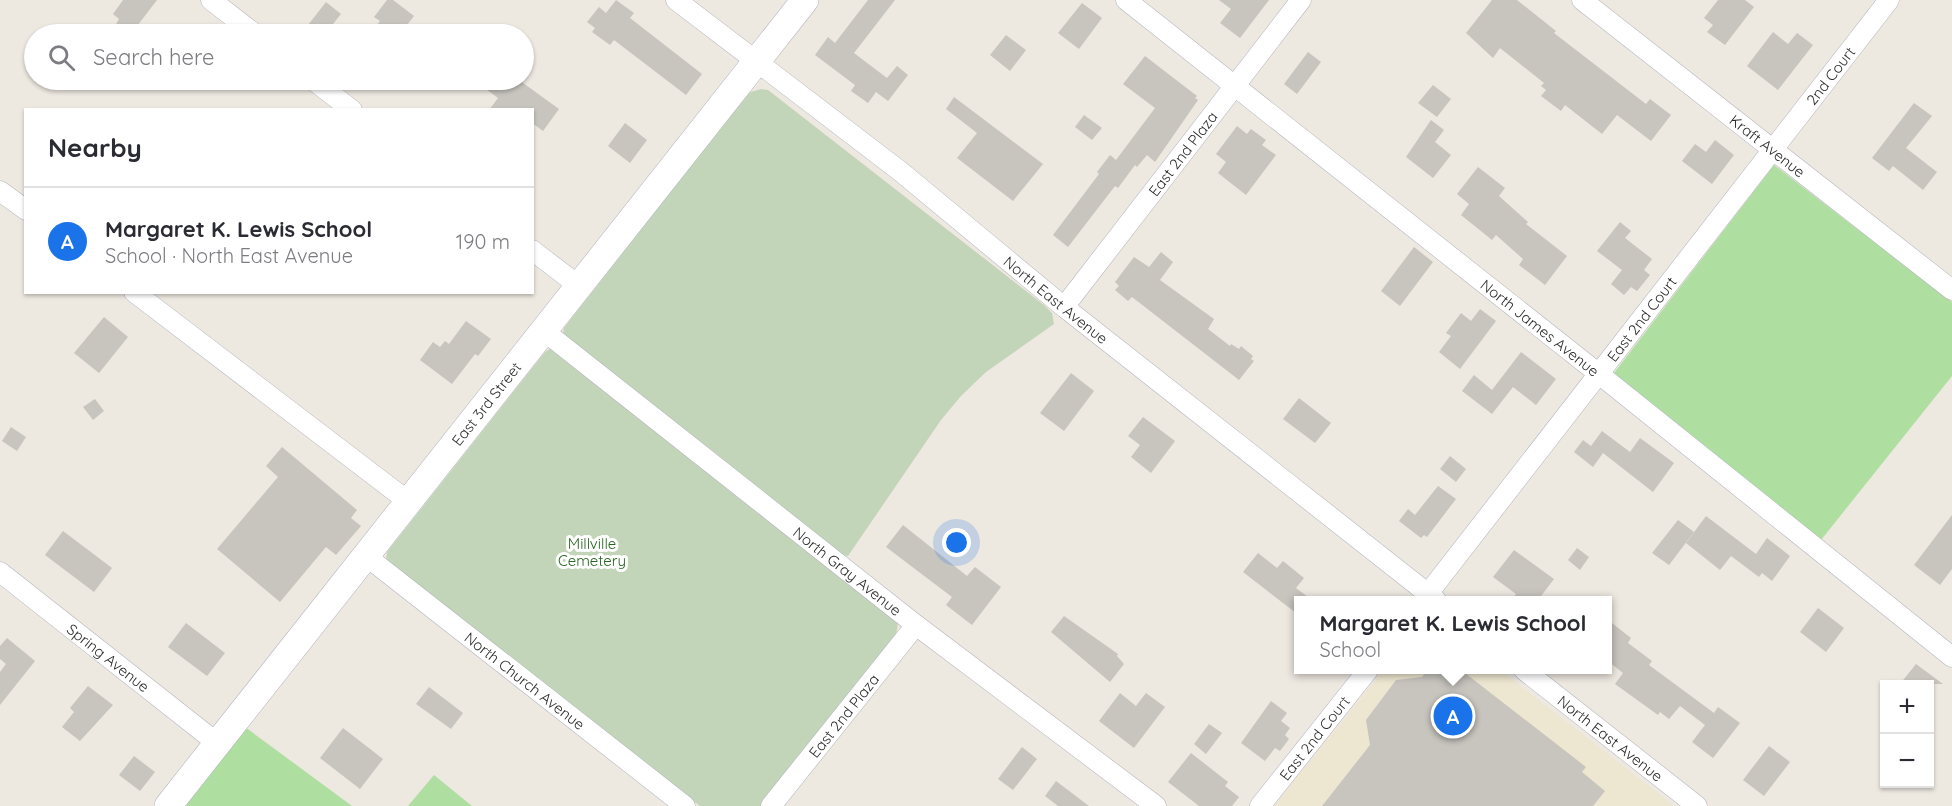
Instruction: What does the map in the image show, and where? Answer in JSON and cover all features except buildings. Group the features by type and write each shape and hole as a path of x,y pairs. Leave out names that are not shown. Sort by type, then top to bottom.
{"street":[{"path":"211,0 242,24"},
{"name":"North East Avenue","path":"676,0 900,171 1064,308 1426,596"},
{"name":"East 3rd Street","path":"168,806 805,0"},
{"name":"North James Avenue","path":"1126,0 1235,84 1952,657"},
{"name":"East 2nd Plaza","path":"1064,308 1301,0"},
{"name":"Kraft Avenue","path":"1582,0 1952,290"},
{"name":"2nd Court","path":"1772,151 1888,0"},
{"path":"326,90 349,108"},
{"name":"East 2nd Court","path":"1431,596 1772,151"},
{"path":"0,190 24,208"},
{"path":"534,252 579,286"},
{"path":"137,294 409,502"},
{"name":"North Gray Avenue","path":"544,331 916,626 1156,806"},
{"name":"North Church Avenue","path":"366,556 685,806"},
{"name":"Spring Avenue","path":"0,572 217,743"},
{"name":"East 2nd Plaza","path":"771,806 916,626"},
{"name":"East 2nd Court","path":"1260,806 1364,674"},
{"name":"North East Avenue","path":"1530,674 1697,806"}],"shaded area":[{"path":"1381,674 1505,674 1674,806 1274,806"}],"green space":[{"path":"761,89 768,90 1052,313 1054,324 986,372 961,396 941,420 848,556 843,555 563,334 564,328 744,98 751,92"},
{"path":"1774,165 1952,302 1952,376 1821,540 1614,373"},
{"name":"Millville Cemetery","path":"550,349 893,616 898,623 896,635 762,806 700,806 386,560 387,552 545,352"},
{"path":"245,727 352,806 183,806"},
{"path":"434,775 472,806 408,806"}],"place":[{"name":"Margaret K. Lewis School","path":"1453,716"}]}
